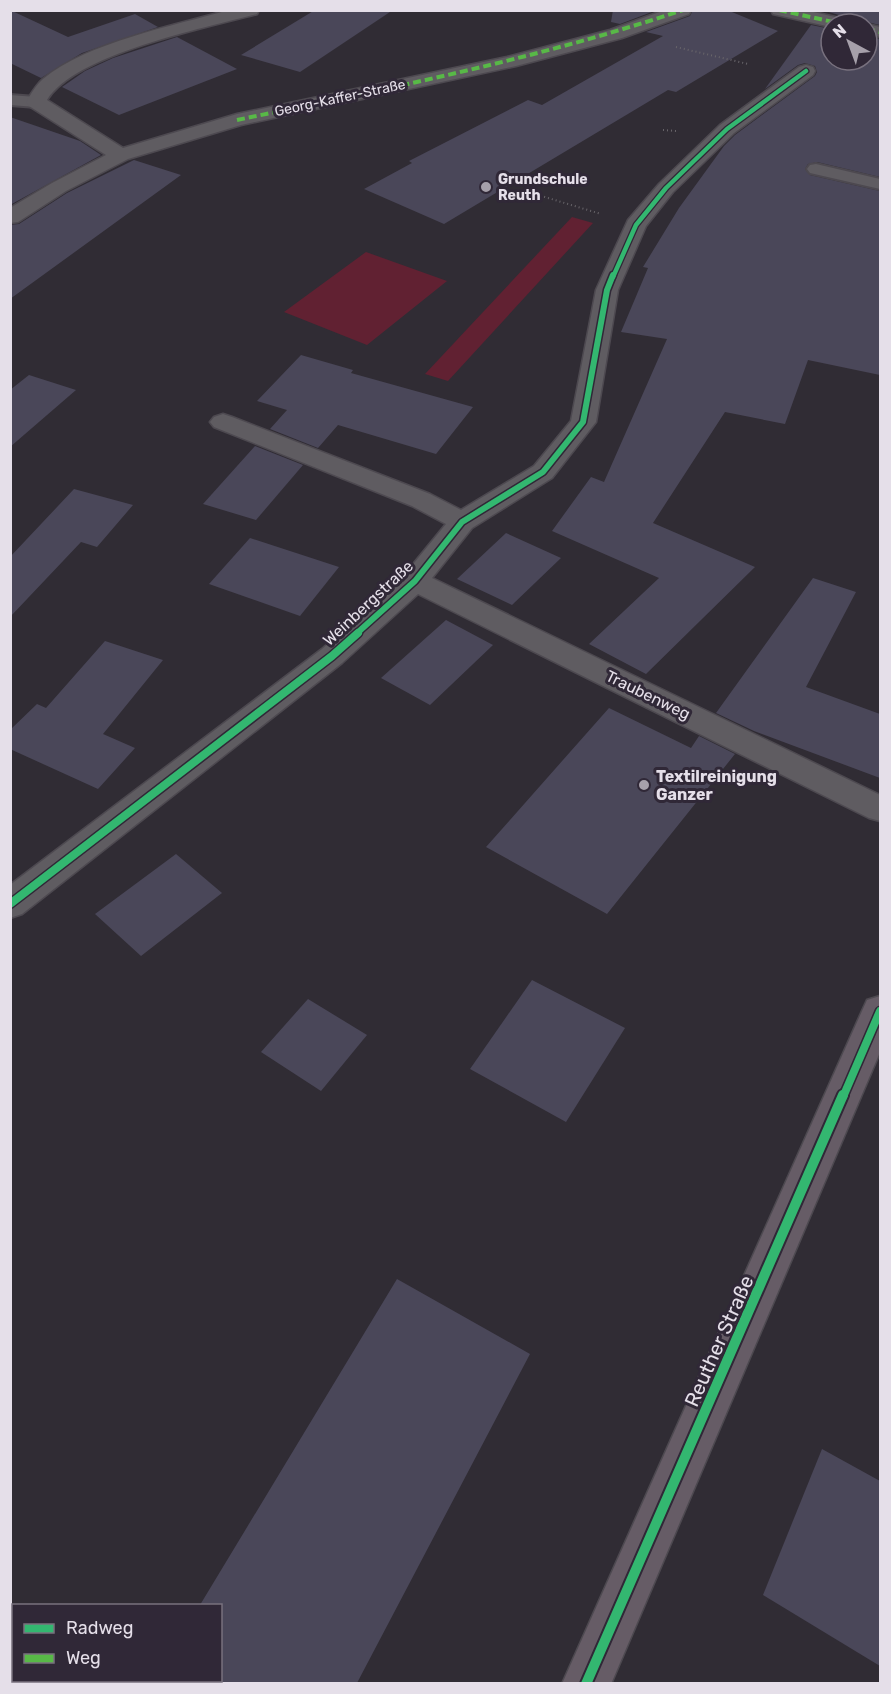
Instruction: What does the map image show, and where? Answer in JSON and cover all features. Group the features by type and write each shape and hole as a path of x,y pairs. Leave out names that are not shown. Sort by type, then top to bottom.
{"main road":[{"name":"Reuther Straße","path":"586,1683 880,1011"}],"street":[{"path":"121,155 36,102 48,84 89,60 131,45 251,10"},
{"name":"Georg-Kaffer-Straße","path":"10,218 59,187 121,155 237,120 509,62 616,34 683,10"},
{"path":"779,10 819,19"},
{"name":"Weinbergstraße","path":"10,903 322,664 415,581 462,522 543,472 583,422 607,290 636,225 666,188 727,129 806,71"},
{"path":"223,422 421,500 462,522"},
{"name":"Traubenweg","path":"415,581 880,809"}],"lane":[{"path":"10,100 36,102"},
{"path":"816,169 880,184"}],"path":[{"path":"616,34 748,64"},
{"path":"525,191 636,225"}],"shaded area":[{"path":"572,217 593,223 448,381 425,374"},
{"path":"366,252 447,281 367,345 284,312"}],"building":[{"path":"10,10 68,37 135,14 158,27 82,53 41,78 10,63"},
{"path":"315,10 393,10 300,72 241,55"},
{"path":"613,10 657,10 620,24 611,22"},
{"path":"693,10 727,10 778,31 676,92 668,90 444,224 364,189 412,163 409,161 528,100 542,105 663,36 646,32 690,16"},
{"path":"822,10 880,10 880,25 879,12"},
{"path":"811,25 819,27 819,72 879,72 880,39 880,177 817,162 808,164 805,169 810,175 880,191 880,375 808,360 785,424 725,412 653,523 755,567 646,674 589,644 659,578 552,531 591,477 604,482 667,339 621,332 648,268 643,267 679,208 724,146 735,135 815,76 817,72 815,66 805,63 798,65 765,89"},
{"path":"177,37 237,69 119,115 62,87 85,71 113,58"},
{"path":"10,117 80,141 101,155 10,205"},
{"path":"134,160 181,175 10,299 10,225 19,224 67,193"},
{"path":"301,355 353,370 351,373 473,407 436,454 338,425 318,448 270,429 287,410 257,401"},
{"path":"29,375 76,390 10,447 10,390"},
{"path":"255,446 303,465 256,520 203,504"},
{"path":"74,489 133,505 97,547 81,542 10,617 10,557"},
{"path":"506,533 561,558 512,605 457,579"},
{"path":"250,538 339,567 300,616 209,584"},
{"path":"813,578 856,592 806,687 880,714 880,778 754,731 716,713"},
{"path":"446,620 493,645 430,705 381,678"},
{"path":"105,641 163,660 103,734 135,748 98,789 10,749 10,730 37,704 46,708"},
{"path":"609,708 691,748 699,736 735,754 607,914 486,847"},
{"path":"176,854 222,893 141,956 95,914"},
{"path":"532,980 625,1028 566,1122 470,1069"},
{"path":"308,999 367,1035 321,1091 261,1052"},
{"path":"397,1279 530,1354 357,1683 220,1683 222,1682 222,1604 201,1604"},
{"path":"822,1449 880,1481 880,1666 763,1595"}],"marked path":[{"path":"237,120 518,59 573,45 683,10"},
{"path":"779,10 819,19"}],"cycle path":[{"path":"10,904 332,656 415,581 462,522 543,472 583,422 607,290 636,225 666,188 727,129 806,71"},
{"path":"586,1684 880,1011"}],"place":[{"name":"Grundschule Reuth","path":"486,187"},
{"name":"Textilreinigung Ganzer","path":"644,785"}]}
